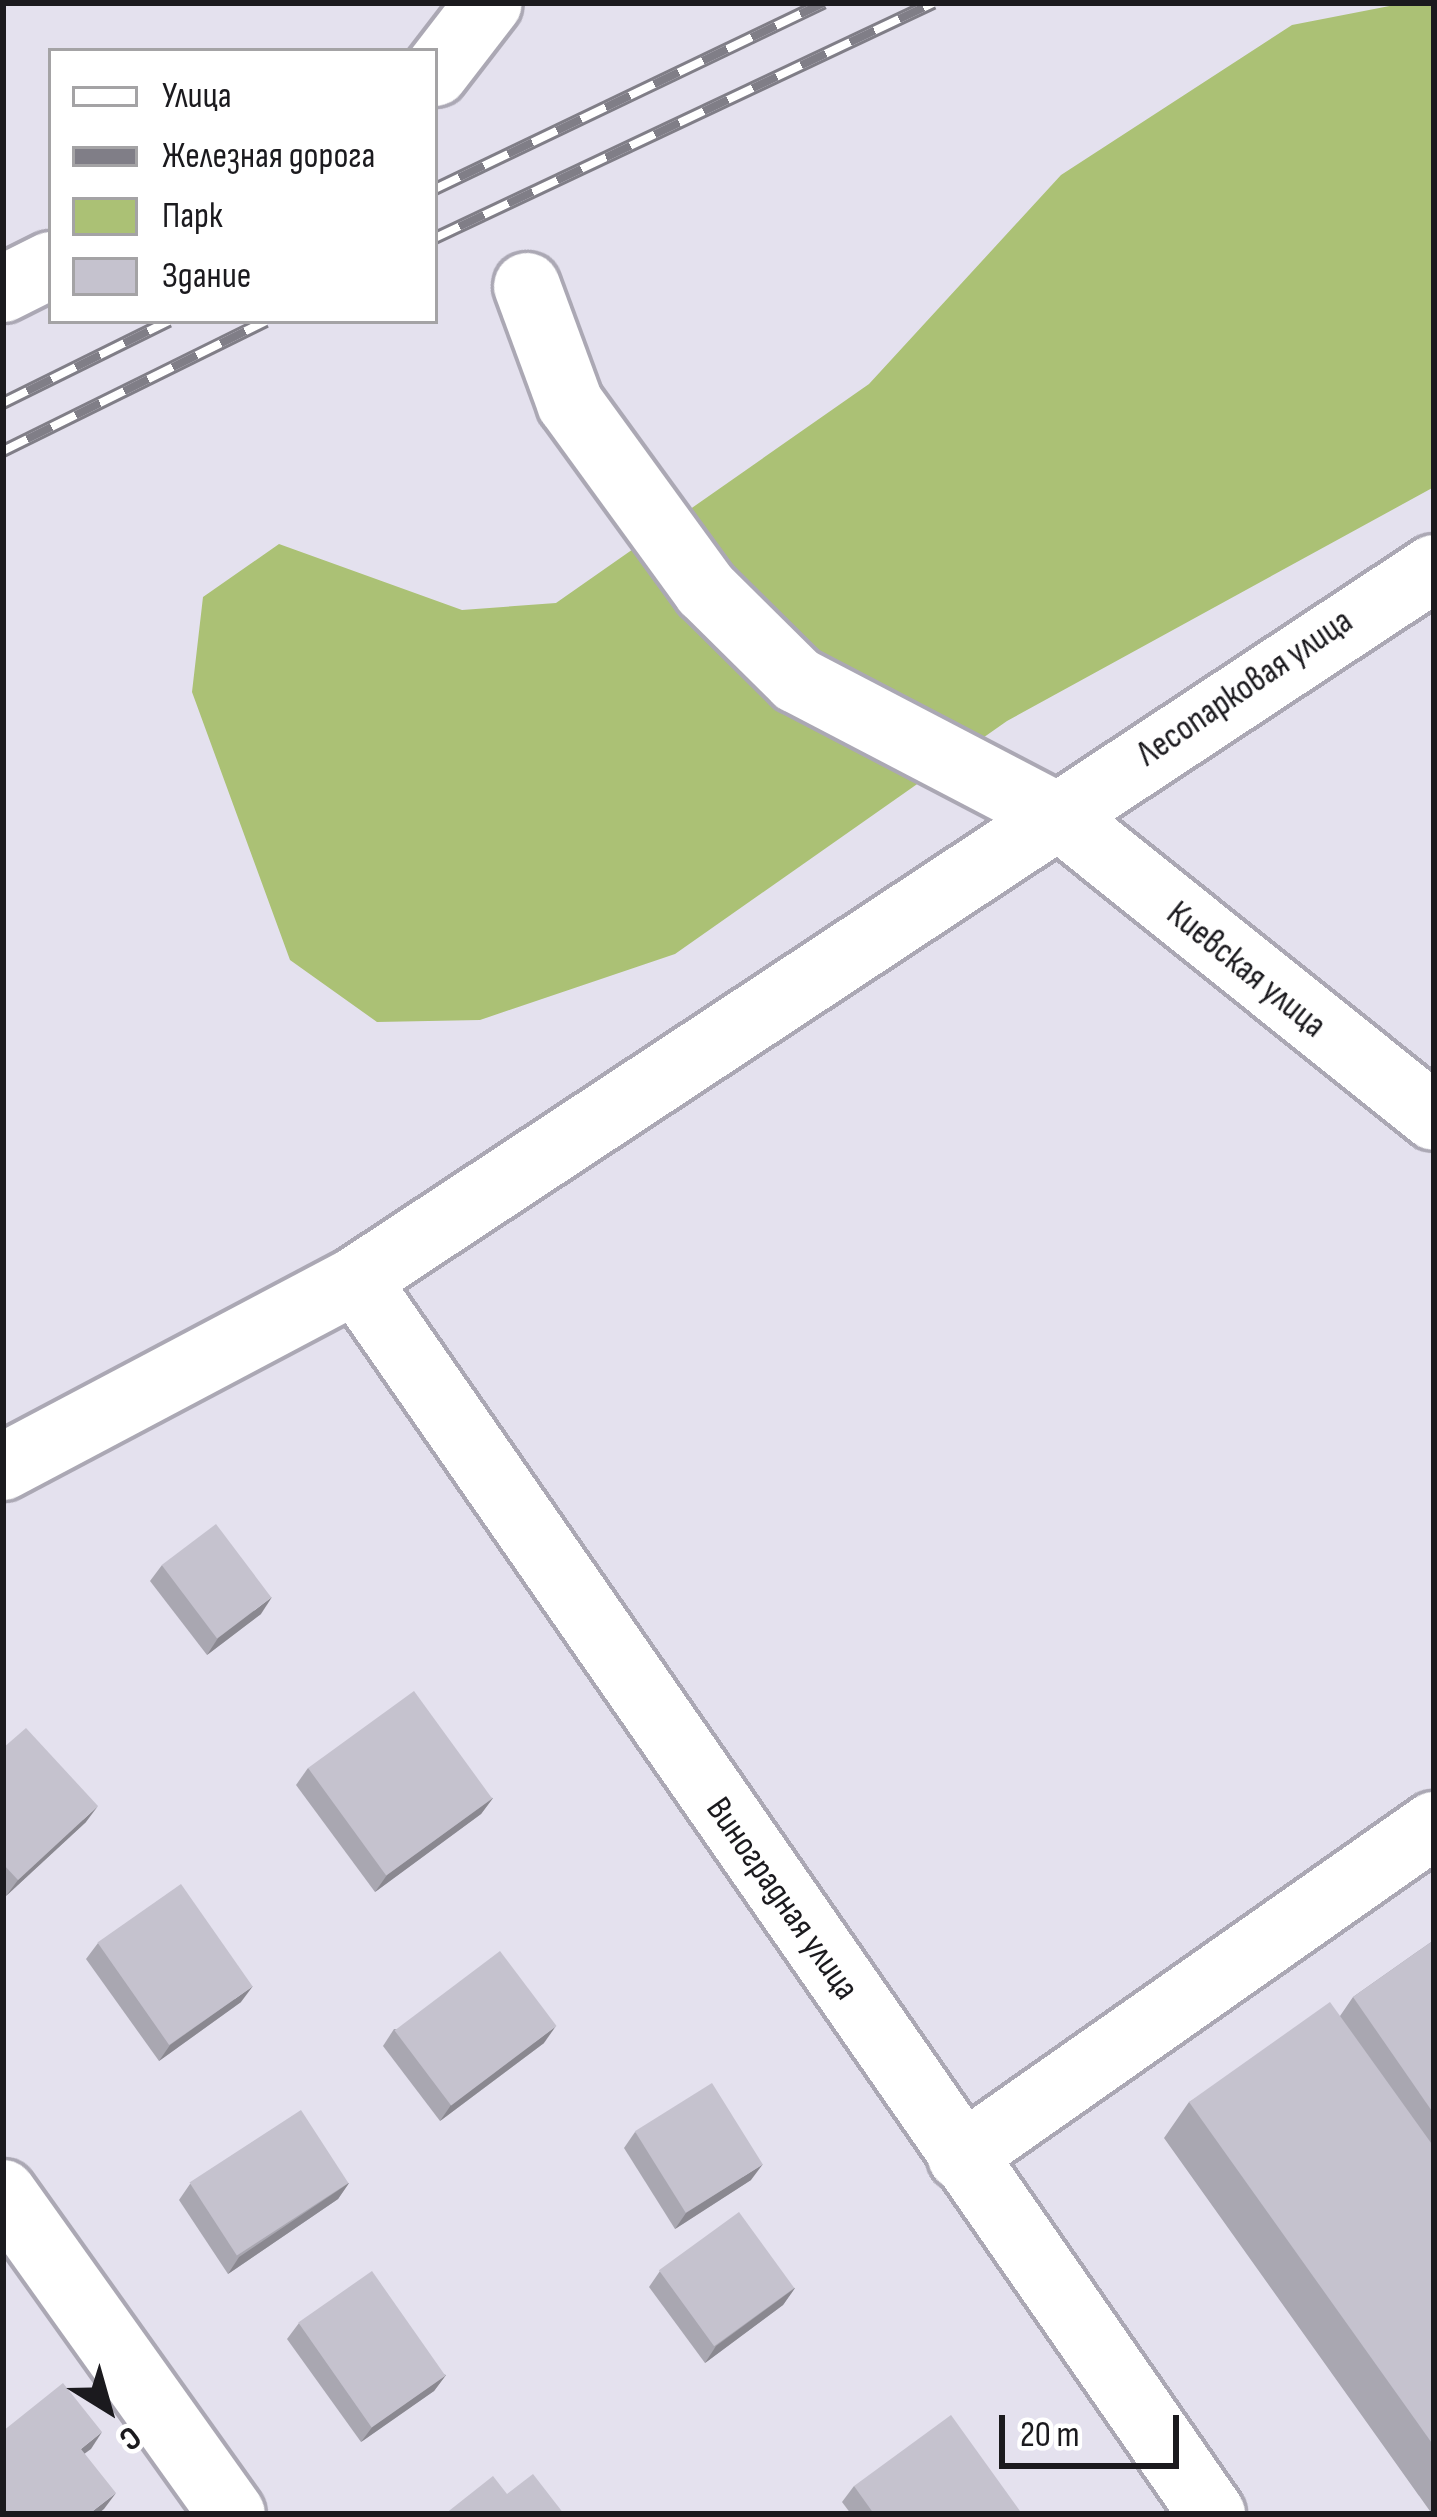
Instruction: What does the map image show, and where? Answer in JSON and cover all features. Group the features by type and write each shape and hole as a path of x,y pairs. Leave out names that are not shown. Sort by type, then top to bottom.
{"street":[{"path":"438,70 489,3"},
{"path":"3,289 48,266"},
{"name":"Киевская улица","path":"527,286 570,403 752,635 797,680 1061,818 1434,1117"},
{"name":"Лесопарковая улица","path":"3,1467 356,1280 973,864 1061,818 1188,721 1434,568"},
{"name":"Виноградная улица","path":"356,1280 1213,2514"},
{"path":"961,2157 1434,1825"},
{"path":"3,2193 232,2514"}],"green space":[{"path":"1405,3 1434,3 1434,487 1007,721 675,954 480,1020 377,1022 290,960 192,692 203,597 279,544 462,610 556,603 869,384 1061,175 1292,25"}],"building":[{"path":"216,1524 271,1597 217,1638 162,1565"},
{"path":"414,1691 492,1799 386,1876 308,1768"},
{"path":"26,1728 98,1806 18,1880 3,1864 3,1748"},
{"path":"181,1884 253,1986 169,2045 97,1943"},
{"path":"1434,1940 1434,2114 1353,1997"},
{"path":"500,1951 557,2026 451,2106 395,2030"},
{"path":"1330,2002 1434,2147 1434,2446 1189,2102"},
{"path":"712,2083 763,2164 686,2213 635,2131"},
{"path":"301,2110 348,2183 237,2255 189,2182"},
{"path":"739,2212 794,2288 714,2346 659,2270"},
{"path":"372,2271 445,2376 372,2427 298,2323"},
{"path":"63,2383 102,2432 81,2449 116,2493 89,2514 3,2514 3,2431"},
{"path":"951,2415 1020,2511 874,2514 854,2486"},
{"path":"533,2474 564,2514 445,2514 493,2476 507,2494"}],"railway":[{"path":"438,188 824,3"},
{"path":"438,237 933,3"},
{"path":"3,403 163,324"},
{"path":"3,451 260,324"}]}
